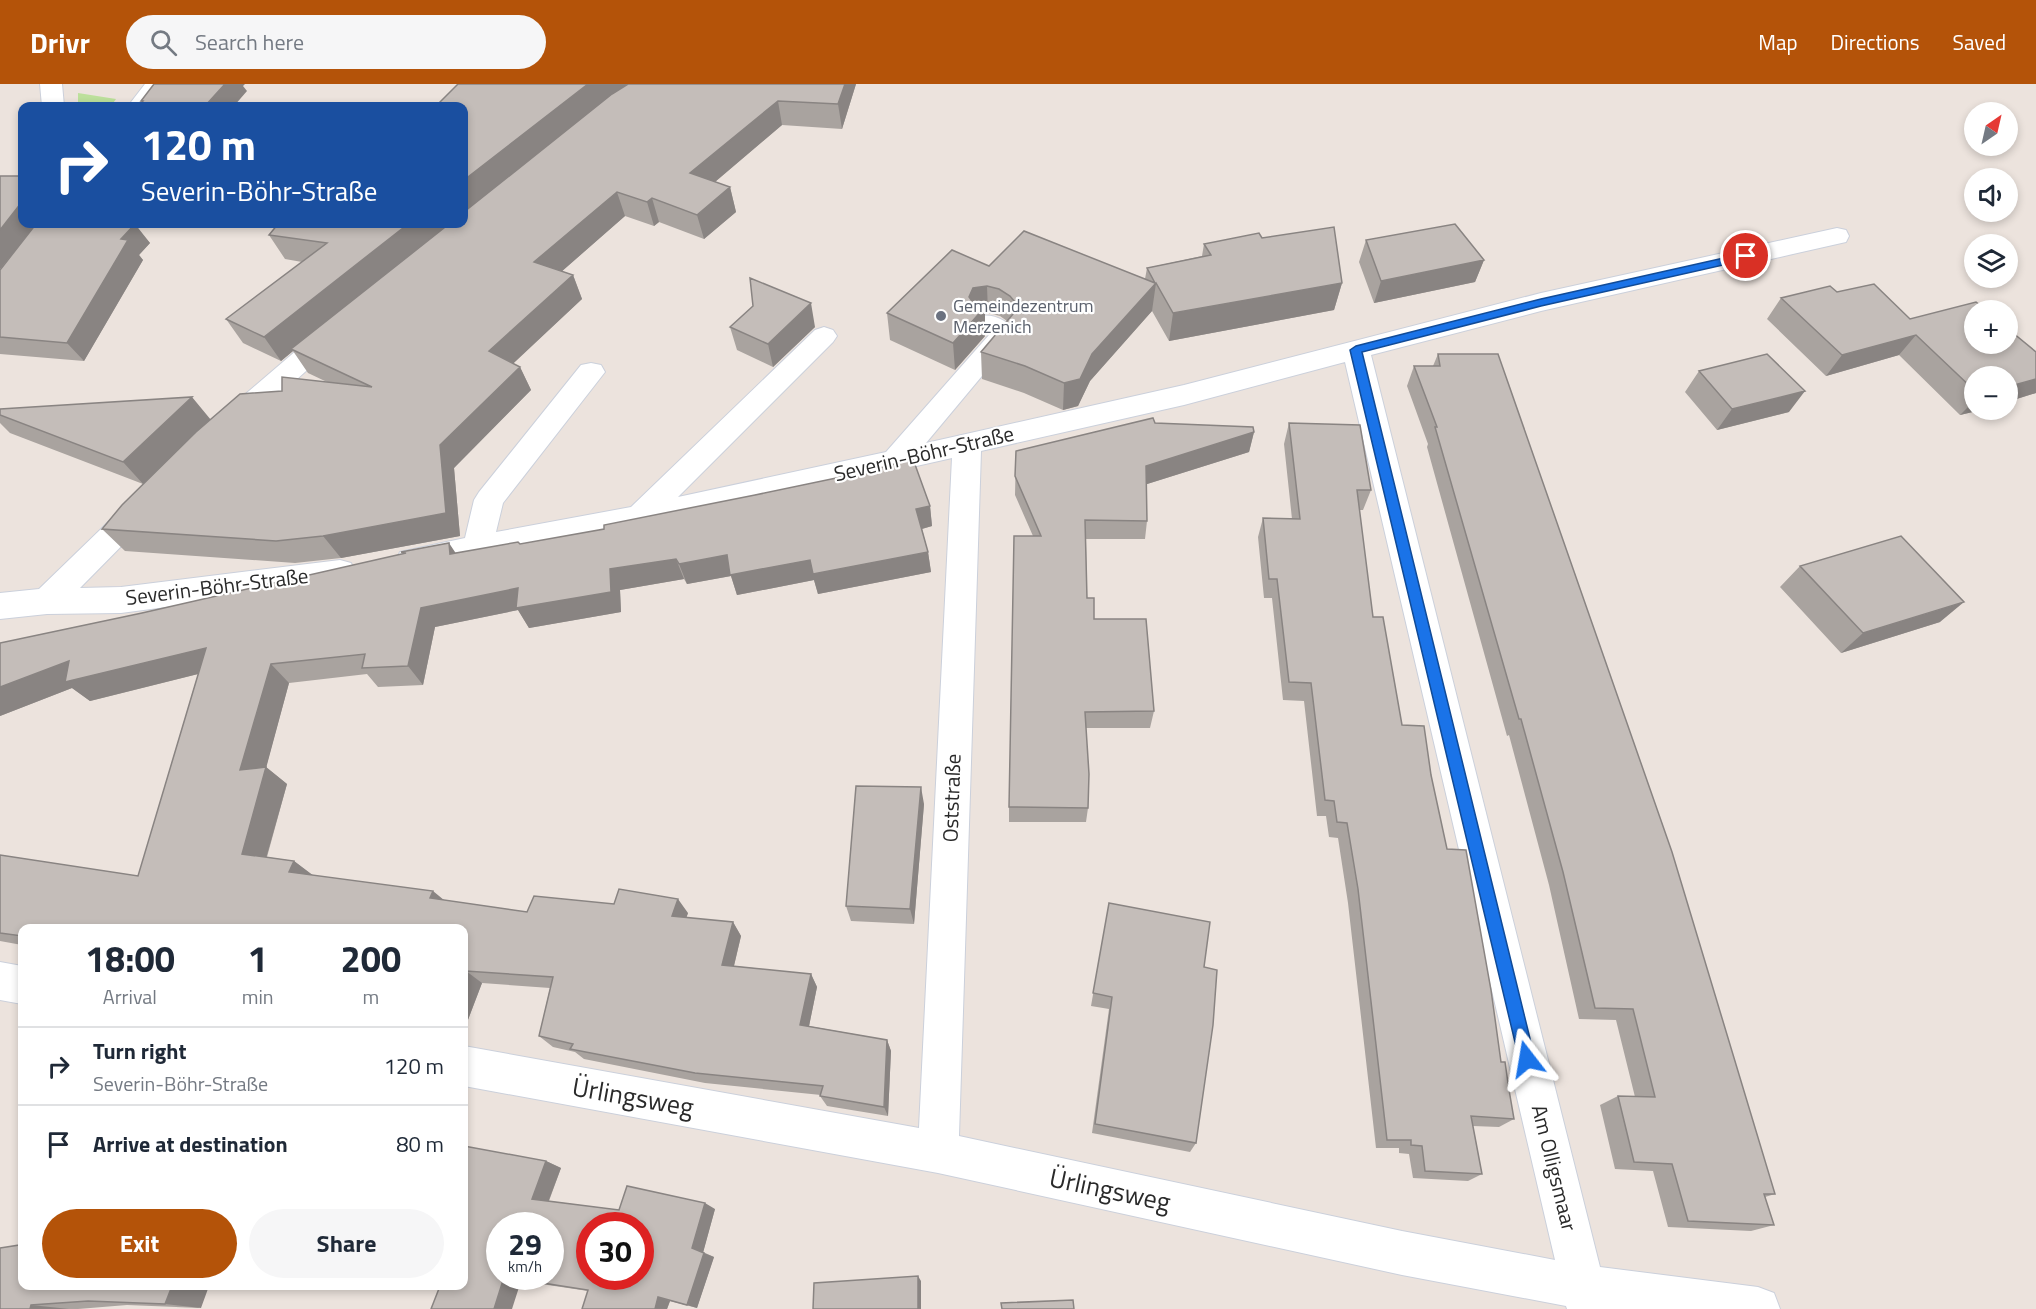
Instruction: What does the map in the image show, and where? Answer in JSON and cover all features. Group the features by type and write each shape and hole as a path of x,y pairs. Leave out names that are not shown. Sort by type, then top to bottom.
{"street":[{"path":"51,84 53,102"},
{"path":"142,102 156,84"},
{"name":"Severin-Böhr-Straße","path":"0,606 46,601 121,600 376,566 640,517 1184,394 1541,302 1837,236"},
{"path":"213,438 353,316"},
{"path":"894,461 1002,337 1004,333 1000,329 984,322"},
{"path":"640,517 824,336"},
{"name":"Am Olligsmaar","path":"1356,350 1585,1298"},
{"path":"478,547 489,500 591,372"},
{"name":"Oststraße","path":"938,1152 967,444"},
{"path":"46,601 162,487"},
{"path":"0,981 18,985"},
{"name":"Ürlingsweg","path":"468,1067 938,1152 1391,1250 1585,1298 1758,1309"}],"green space":[{"path":"78,93 116,99 114,102 78,102"}],"building":[{"path":"154,84 225,84 209,102 141,101"},
{"path":"458,84 588,84 468,177 468,102 440,102"},
{"path":"628,84 845,84 838,104 778,101 690,173 730,187 697,215 652,198 647,202 617,192 534,262 573,275 489,351 520,367 440,445 446,513 323,536 276,541 102,529 122,505 196,432 240,394 282,391 282,377 372,387 291,349 444,228 468,228 468,209 612,94"},
{"path":"0,176 18,176 18,207 0,230"},
{"path":"1455,224 1484,260 1381,281 1366,240"},
{"path":"1334,227 1342,283 1173,313 1156,283 1092,354 1080,379 1064,383 1025,366 981,352 1019,307 1010,296 999,289 987,286 973,288 969,297 974,304 984,308 953,343 887,313 952,250 989,266 1024,231 1155,283 1147,268 1211,255 1204,244 1259,233 1262,238"},
{"path":"33,228 131,228 121,239 128,240 67,343 0,337 0,270"},
{"path":"275,228 403,228 264,337 226,319 327,243 269,235"},
{"path":"750,278 811,303 768,344 730,327 753,306"},
{"path":"1874,284 1910,319 1964,305 1964,354 2018,354 2018,337 2036,352 2036,379 2018,384 2018,366 1964,366 1964,381 1916,335 1842,355 1781,298 1830,286 1837,292"},
{"path":"1438,354 1498,354 1672,852 1775,1194 1764,1194 1774,1225 1688,1221 1672,1164 1634,1162 1618,1096 1655,1097 1633,1009 1595,1008 1563,872 1521,719 1519,719 1435,427 1437,427 1414,366 1440,366"},
{"path":"1767,354 1805,391 1732,409 1699,371"},
{"path":"192,397 123,462 0,415 0,409"},
{"path":"1153,418 1155,423 1253,427 1254,432 1146,466 1147,521 1085,520 1087,598 1094,598 1094,619 1146,619 1154,711 1085,712 1089,774 1088,808 1009,807 1014,536 1041,536 1015,476 1016,451"},
{"path":"1289,423 1360,425 1371,490 1357,490 1373,617 1383,617 1402,725 1424,726 1431,775 1447,849 1466,850 1491,990 1501,1062 1505,1062 1514,1119 1471,1116 1482,1174 1425,1171 1422,1146 1411,1145 1411,1140 1387,1140 1358,889 1347,823 1337,822 1334,801 1325,800 1311,683 1289,682 1277,579 1269,579 1263,518 1300,519"},
{"path":"913,459 930,506 916,509 928,552 813,574 810,560 730,575 727,555 679,564 676,559 610,569 611,592 516,608 518,588 421,608 408,666 362,668 365,654 271,664 240,770 266,767 242,854 294,861 289,872 433,891 430,898 527,912 534,896 614,904 619,889 678,899 672,916 733,922 722,965 811,974 800,1025 887,1040 884,1107 820,1096 823,1086 695,1073 570,1049 573,1044 539,1036 553,977 468,971 468,924 18,924 18,935 0,933 0,855 138,876 206,648 65,682 69,661 0,687 0,643 406,553 401,552 449,543 450,554 518,542 520,544 604,529 604,525 865,472"},
{"path":"1901,536 1964,602 1863,633 1800,566"},
{"path":"856,786 921,787 910,909 846,906"},
{"path":"1109,903 1210,922 1204,967 1217,970 1213,1025 1196,1143 1095,1124 1112,997 1093,993"},
{"path":"468,1147 546,1161 532,1199 619,1210 627,1186 705,1203 692,1248 704,1253 687,1305 658,1297 655,1309 582,1309 588,1290 654,1290 654,1212 576,1212 576,1288 564,1286 564,1212 486,1212 486,1290 500,1290 494,1309 431,1309 438,1290 468,1290"},
{"path":"18,1245 18,1290 170,1290 165,1304 88,1301 31,1305 30,1309 0,1309 0,1248"},
{"path":"918,1276 918,1309 813,1309 814,1283"},
{"path":"1073,1300 1074,1309 1002,1309 1001,1303"}],"place":[{"name":"Gemeindezentrum Merzenich","path":"941,316"}],"route":[{"path":"1527,1059 1356,350 1541,302 1746,256"}]}
